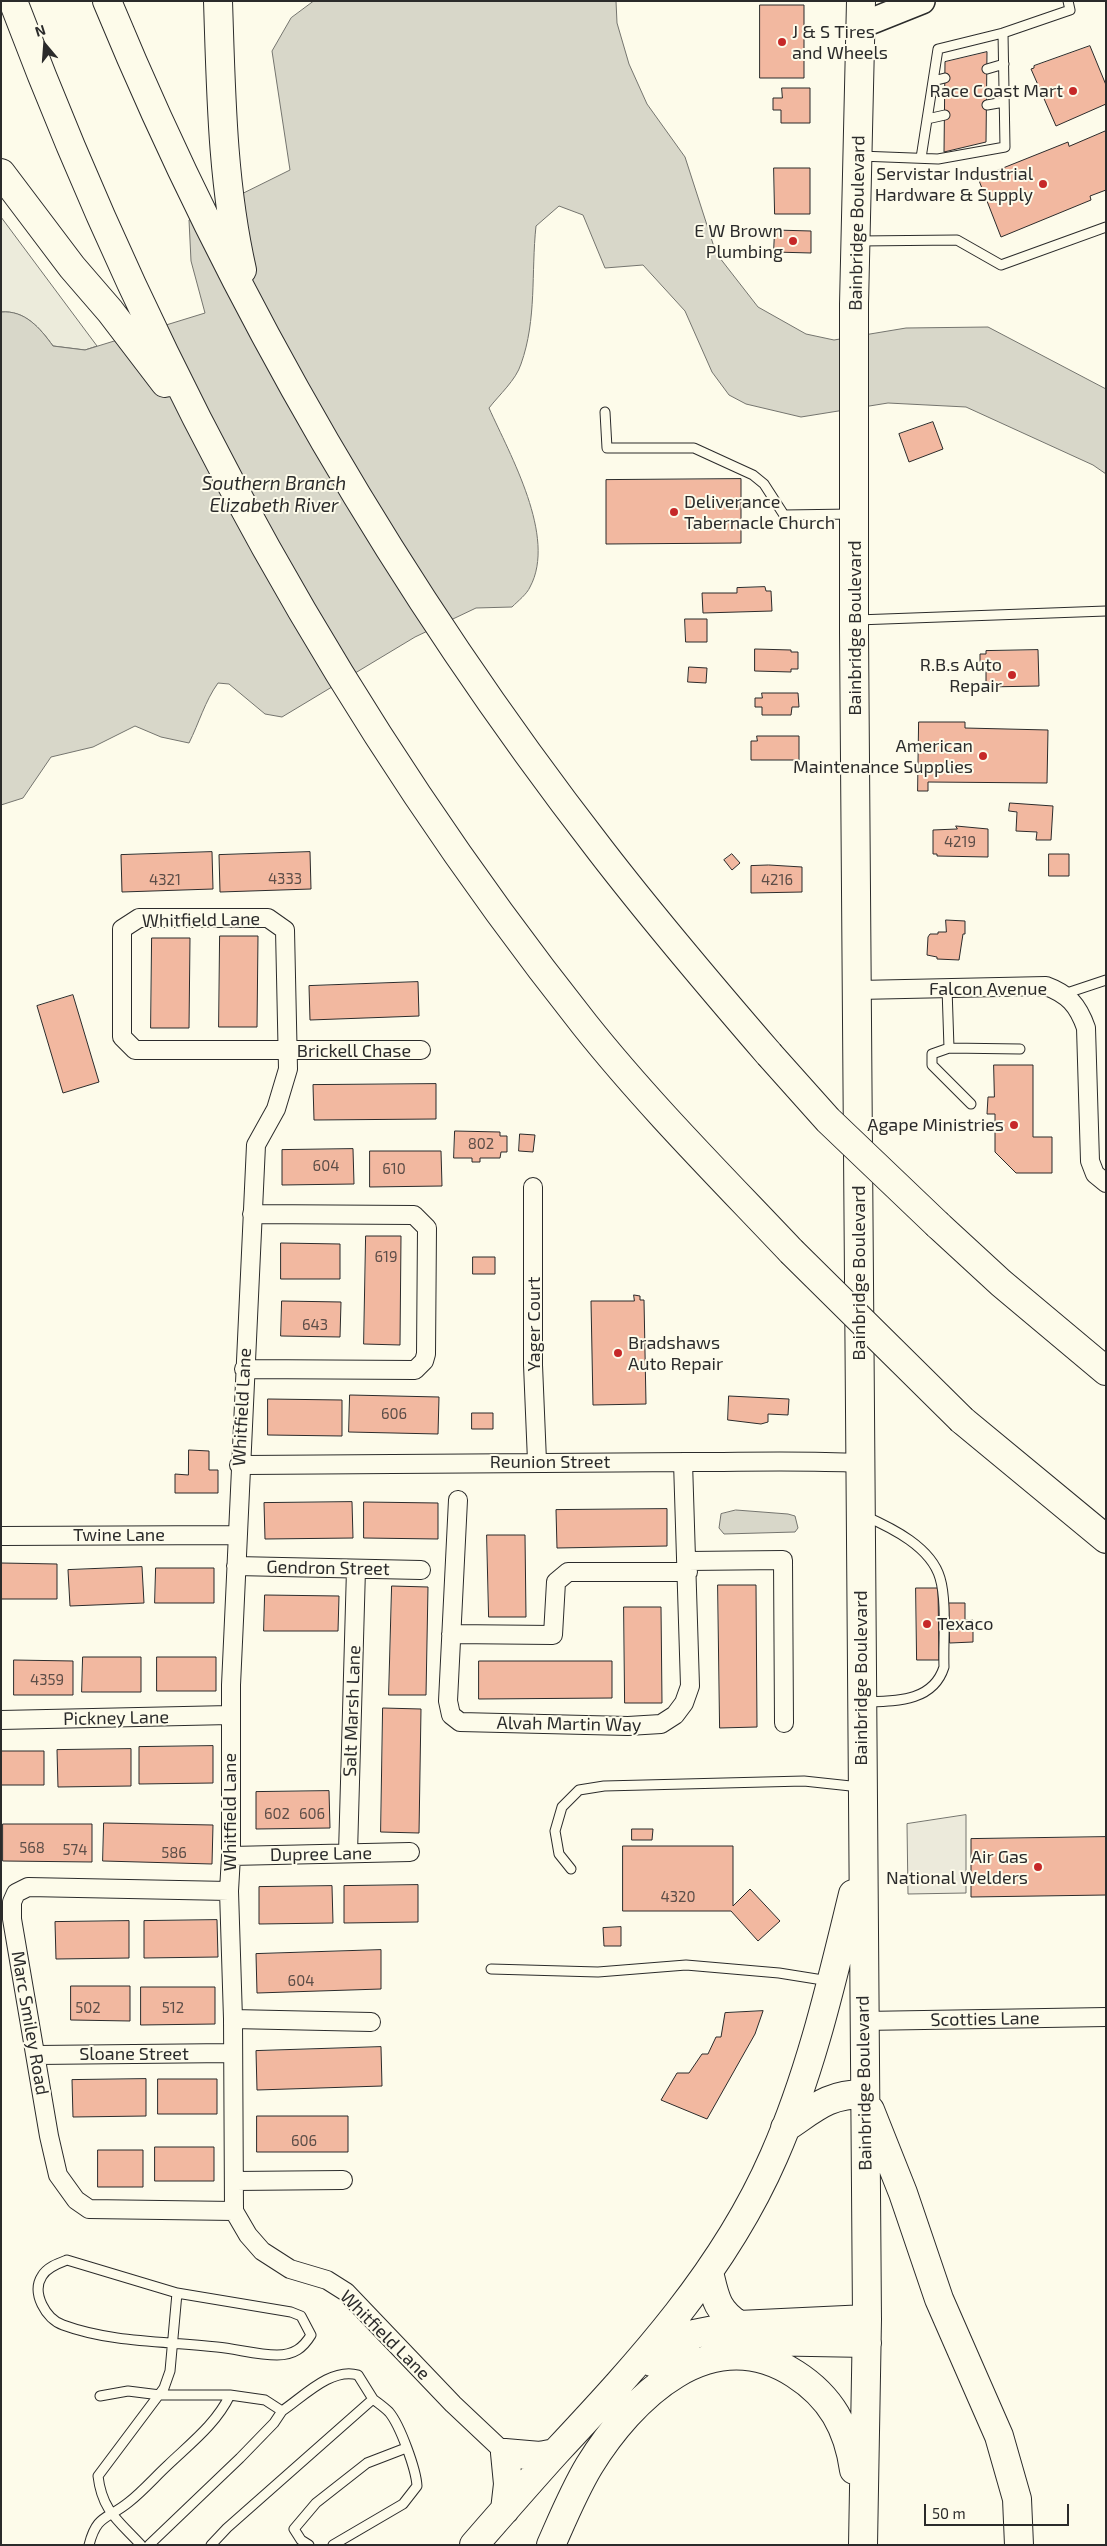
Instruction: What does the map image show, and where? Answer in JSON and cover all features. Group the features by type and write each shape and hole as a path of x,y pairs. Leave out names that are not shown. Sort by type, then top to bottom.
{"main road":[{"path":"13,1 79,168 130,283 200,429 265,548 327,655 468,869 588,1028 651,1101 791,1251 962,1420 1106,1539"},
{"path":"107,1 189,186 273,350 342,470 466,665 599,849 671,939 828,1120 938,1226 1001,1283 1106,1371"},
{"path":"218,1 225,165 234,235 250,303"},
{"path":"861,13 922,1"},
{"name":"Bainbridge Boulevard","path":"861,13 854,304 854,620 858,990 863,2020 867,2331 863,2535"},
{"path":"1,173 72,267 110,311 200,429"},
{"path":"474,2545 555,2453 607,2399 672,2323 709,2272 748,2208 785,2128 812,2057 862,1854"},
{"path":"785,2128 828,2099 847,2094 864,2094 903,2193 939,2299 999,2436 1017,2499 1019,2545"},
{"path":"709,2272 721,2311 738,2326"},
{"path":"607,2399 679,2343 694,2334 738,2326 867,2331"},
{"path":"551,2545 589,2467 611,2435 638,2404 681,2361 696,2352 723,2344 867,2331"},
{"path":"660,2382 705,2360 735,2356 772,2363 790,2370 809,2383 832,2406 843,2426 851,2452 863,2535"},
{"path":"504,2510 508,2484 505,2453 540,2456 555,2453"}],"street":[{"name":"Whitfield Lane","path":"287,1051 135,1050 122,1037 122,929 139,918 268,918 285,930 288,1069 276,1109 256,1145 239,1466 230,1715 231,1856 229,1891 233,2019 231,2054 235,2181 234,2211 248,2235 262,2251 290,2269 327,2280 346,2292 453,2404 505,2453"},
{"name":"Falcon Avenue","path":"858,990 1046,986 1064,994 1079,1010 1086,1028 1090,1161 1095,1174 1106,1183"},
{"name":"Brickell Chase","path":"287,1051 421,1050"},
{"name":"Yager Court","path":"533,1187 533,1365 537,1461"},
{"path":"244,1369 415,1370 424,1361 426,1354 428,1228 414,1214 252,1214"},
{"name":"Reunion Street","path":"239,1466 537,1461 684,1462 794,1460 860,1463"},
{"name":"Alvah Martin Way","path":"458,1500 448,1701 451,1715 460,1722 628,1726 661,1724 675,1715 684,1703 690,1686 684,1462"},
{"name":"Twine Lane","path":"1,1536 237,1534"},
{"path":"451,1634 553,1635 556,1582 568,1572 782,1560 784,1723"},
{"name":"Gendron Street","path":"236,1566 421,1570"},
{"name":"Salt Marsh Lane","path":"348,1853 356,1569"},
{"name":"Pickney Lane","path":"1,1720 230,1715"},
{"name":"Dupree Lane","path":"231,1856 410,1852"},
{"name":"Marc Smiley Road","path":"229,1891 28,1887 16,1893 12,1902 12,1919 37,2055 49,2136 58,2175 76,2200 89,2209 114,2211 234,2211"},
{"name":"Scotties Lane","path":"863,2020 1106,2017"},
{"path":"233,2019 371,2022"},
{"name":"Sloane Street","path":"37,2055 231,2054"},
{"path":"235,2181 343,2180"}],"lane":[{"path":"921,158 938,49 1003,33 1070,10 1068,1"},
{"path":"858,156 938,159 1005,147 1003,33"},
{"path":"987,69 1004,64"},
{"path":"933,81 945,78"},
{"path":"987,105 1004,102"},
{"path":"927,119 945,115"},
{"path":"856,241 956,240 1001,265 1106,227"},
{"path":"604,412 607,448 694,448 753,475 764,484 784,515 855,514"},
{"path":"854,620 1106,611"},
{"path":"1064,994 1106,980"},
{"path":"947,988 948,1048"},
{"path":"971,1104 932,1065 932,1054 948,1048 1020,1049"},
{"path":"860,1514 887,1526 906,1538 926,1555 936,1567 942,1591 944,1667 940,1679 928,1692 886,1702 862,1702"},
{"path":"572,1869 559,1854 555,1831 562,1806 579,1790 604,1786 804,1781 862,1787"},
{"path":"491,1969 598,1972 686,1966 779,1973 832,1981"},
{"path":"67,2260 177,2292 291,2312 300,2316 311,2335 303,2348 295,2352 278,2355 173,2344 136,2342 62,2325 47,2314 38,2289 42,2275 56,2264 67,2260"},
{"path":"142,2545 106,2507 100,2492 98,2476 160,2395 170,2371 177,2292"},
{"path":"150,2545 240,2458 274,2423 282,2411 326,2379 350,2372 358,2375 366,2383 373,2399 389,2412 400,2431 416,2474 417,2486 403,2504 333,2545"},
{"path":"100,2396 128,2391 160,2395 230,2395 265,2400 282,2411"},
{"path":"89,2545 96,2524 100,2519 112,2514 130,2502 209,2426 222,2411 230,2395"},
{"path":"211,2545 227,2528 373,2399"},
{"path":"309,2545 302,2540 294,2529 316,2502 368,2463 406,2448"}],"shaded area":[{"path":"1,217 97,346 85,350 53,346 43,333 25,317 10,312 1,312"},
{"path":"966,1815 966,1893 908,1894 907,1824"}],"water":[{"name":"Southern Branch Elizabeth River","path":"314,1 616,1 617,23 629,64 647,104 685,157 716,253 758,307 806,334 834,340 906,328 988,327 1106,389 1106,474 1093,465 966,407 888,403 801,417 746,404 729,395 712,372 685,311 643,265 605,268 583,215 559,206 536,226 533,296 529,330 519,370 489,408 528,496 534,521 538,545 537,567 525,595 512,607 476,608 415,637 282,717 265,714 229,684 218,683 189,743 161,737 135,726 93,747 51,757 23,798 1,805 1,312 10,312 25,317 43,333 53,346 85,350 205,313 191,261 189,220 290,170 272,51 291,18"},
{"path":"736,1510 795,1516 798,1528 795,1532 724,1534 719,1528 721,1514"}],"building":[{"name":"J & S Tires and Wheels","path":"760,5 804,5 804,78 760,78"},
{"name":"Race Coast Mart","path":"1090,46 1106,85 1106,104 1056,126 1031,69 1034,66"},
{"path":"987,52 986,142 944,152 945,62"},
{"path":"782,88 810,88 810,123 781,123 781,110 773,110 773,98 782,98"},
{"name":"Servistar Industrial Hardware & Supply","path":"1106,131 1106,190 1090,196 1091,200 1001,237 978,178 1068,142 1069,146"},
{"path":"774,168 810,168 810,214 775,214"},
{"name":"E W Brown Plumbing","path":"775,230 811,231 811,253 774,252"},
{"path":"933,422 943,449 909,462 899,434"},
{"name":"Deliverance Tabernacle Church","path":"741,479 741,543 606,544 606,480"},
{"path":"765,587 766,591 771,591 772,611 703,613 702,593 737,593 737,588"},
{"path":"685,619 707,619 707,642 686,642"},
{"path":"755,649 791,650 791,652 798,652 798,669 791,669 791,672 755,671"},
{"name":"R.B.s Auto Repair","path":"1038,650 1039,686 986,687 986,663 980,662 980,654 986,654 986,651"},
{"path":"689,667 707,668 706,683 688,682"},
{"path":"762,693 798,693 799,707 792,707 791,715 762,715 762,707 755,707 755,698 762,698"},
{"name":"American Maintenance Supplies","path":"919,722 965,722 965,728 1048,730 1047,783 928,782 928,791 918,791"},
{"path":"757,736 799,736 799,760 751,760 751,741 757,741"},
{"path":"1010,803 1053,806 1051,840 1036,840 1037,832 1016,831 1017,812 1009,811"},
{"path":"956,826 988,829 988,857 937,856 937,854 933,854 933,830 957,829"},
{"path":"212,852 213,889 122,892 121,855"},
{"path":"310,852 311,889 220,892 219,855"},
{"path":"732,854 740,863 732,870 724,860"},
{"path":"1049,854 1069,854 1069,876 1049,876"},
{"path":"751,866 802,867 802,892 751,893"},
{"path":"946,920 965,921 965,934 963,934 959,960 937,959 937,957 927,955 928,937 930,934 946,932"},
{"path":"220,936 258,936 257,1027 219,1027"},
{"path":"152,938 190,938 189,1028 151,1028"},
{"path":"418,982 419,1016 310,1020 309,986"},
{"path":"73,995 99,1082 63,1093 37,1006"},
{"name":"Agape Ministries","path":"994,1065 1033,1065 1033,1137 1052,1137 1052,1173 1016,1173 995,1152 995,1114 987,1114 988,1097 994,1097"},
{"path":"436,1084 436,1119 314,1120 313,1085"},
{"path":"455,1131 500,1132 500,1136 507,1136 507,1152 501,1152 500,1158 480,1158 480,1162 472,1162 472,1158 454,1158"},
{"path":"520,1134 535,1135 533,1152 519,1151"},
{"path":"353,1149 354,1184 282,1185 282,1150"},
{"path":"370,1151 441,1151 442,1186 370,1187"},
{"path":"366,1236 401,1236 400,1345 364,1344"},
{"path":"281,1243 340,1244 340,1279 281,1279"},
{"path":"473,1257 495,1257 495,1274 473,1274"},
{"name":"Bradshaws Auto Repair","path":"634,1295 640,1296 640,1300 644,1300 646,1404 593,1405 591,1301 634,1301"},
{"path":"282,1301 341,1302 340,1337 281,1336"},
{"path":"350,1395 439,1397 438,1434 349,1432"},
{"path":"729,1396 789,1399 788,1415 768,1414 768,1422 761,1424 728,1420"},
{"path":"268,1399 342,1400 342,1436 268,1435"},
{"path":"472,1413 493,1413 493,1429 472,1429"},
{"path":"189,1450 209,1451 209,1470 218,1470 218,1493 175,1493 175,1474 188,1475"},
{"path":"352,1502 353,1538 265,1539 264,1503"},
{"path":"364,1502 438,1503 438,1539 364,1538"},
{"path":"667,1509 667,1546 557,1548 556,1510"},
{"path":"487,1535 525,1535 526,1617 489,1617"},
{"path":"1,1563 57,1564 57,1599 1,1599"},
{"path":"142,1567 144,1603 70,1606 68,1570"},
{"path":"156,1568 214,1568 214,1603 155,1603"},
{"path":"718,1585 756,1585 757,1727 720,1728"},
{"path":"392,1586 428,1587 426,1695 389,1695"},
{"name":"Texaco","path":"916,1588 938,1588 939,1660 917,1660"},
{"path":"265,1595 339,1596 338,1631 264,1631"},
{"path":"949,1603 965,1603 965,1620 973,1620 973,1642 950,1643"},
{"path":"624,1607 661,1607 662,1703 625,1703"},
{"path":"83,1657 141,1657 141,1692 82,1692"},
{"path":"157,1657 216,1657 216,1691 157,1691"},
{"path":"14,1660 73,1661 73,1695 14,1695"},
{"path":"479,1661 612,1661 612,1698 479,1699"},
{"path":"383,1708 421,1709 419,1833 381,1832"},
{"path":"213,1746 213,1783 139,1784 139,1747"},
{"path":"131,1749 131,1786 58,1787 57,1750"},
{"path":"1,1751 44,1751 44,1785 1,1785"},
{"path":"329,1791 330,1828 256,1829 256,1792"},
{"path":"104,1823 213,1825 212,1864 103,1861"},
{"path":"3,1824 92,1824 92,1862 3,1861"},
{"path":"632,1829 653,1829 652,1840 632,1840"},
{"name":"Air Gas National Welders","path":"1106,1837 1106,1895 971,1897 971,1839"},
{"path":"623,1846 733,1846 733,1906 750,1889 780,1921 758,1941 731,1911 623,1911"},
{"path":"418,1885 418,1922 344,1923 344,1886"},
{"path":"332,1886 333,1923 259,1924 259,1887"},
{"path":"217,1920 218,1957 144,1958 144,1921"},
{"path":"129,1921 129,1958 56,1959 55,1922"},
{"path":"621,1927 621,1946 604,1946 603,1928"},
{"path":"381,1950 381,1989 257,1993 256,1954"},
{"path":"71,1986 130,1986 130,2021 71,2020"},
{"path":"141,1987 215,1987 215,2024 141,2025"},
{"path":"763,2011 755,2034 707,2119 661,2100 677,2073 689,2073 702,2054 708,2054 716,2037 721,2037 725,2013"},
{"path":"381,2047 382,2086 257,2090 256,2051"},
{"path":"146,2079 146,2116 73,2117 72,2080"},
{"path":"158,2079 217,2079 217,2114 158,2114"},
{"path":"257,2116 348,2116 348,2152 257,2152"},
{"path":"155,2147 214,2147 214,2181 155,2181"},
{"path":"98,2150 143,2150 143,2187 98,2187"}],"place":[{"name":"J & S Tires and Wheels","path":"782,42"},
{"name":"Race Coast Mart","path":"1073,91"},
{"name":"Servistar Industrial Hardware & Supply","path":"1043,184"},
{"name":"E W Brown Plumbing","path":"793,241"},
{"name":"Deliverance Tabernacle Church","path":"674,512"},
{"name":"R.B.s Auto Repair","path":"1012,675"},
{"name":"American Maintenance Supplies","path":"983,756"},
{"name":"Agape Ministries","path":"1014,1125"},
{"name":"Bradshaws Auto Repair","path":"618,1353"},
{"name":"Texaco","path":"927,1624"},
{"name":"Air Gas National Welders","path":"1038,1867"}]}
